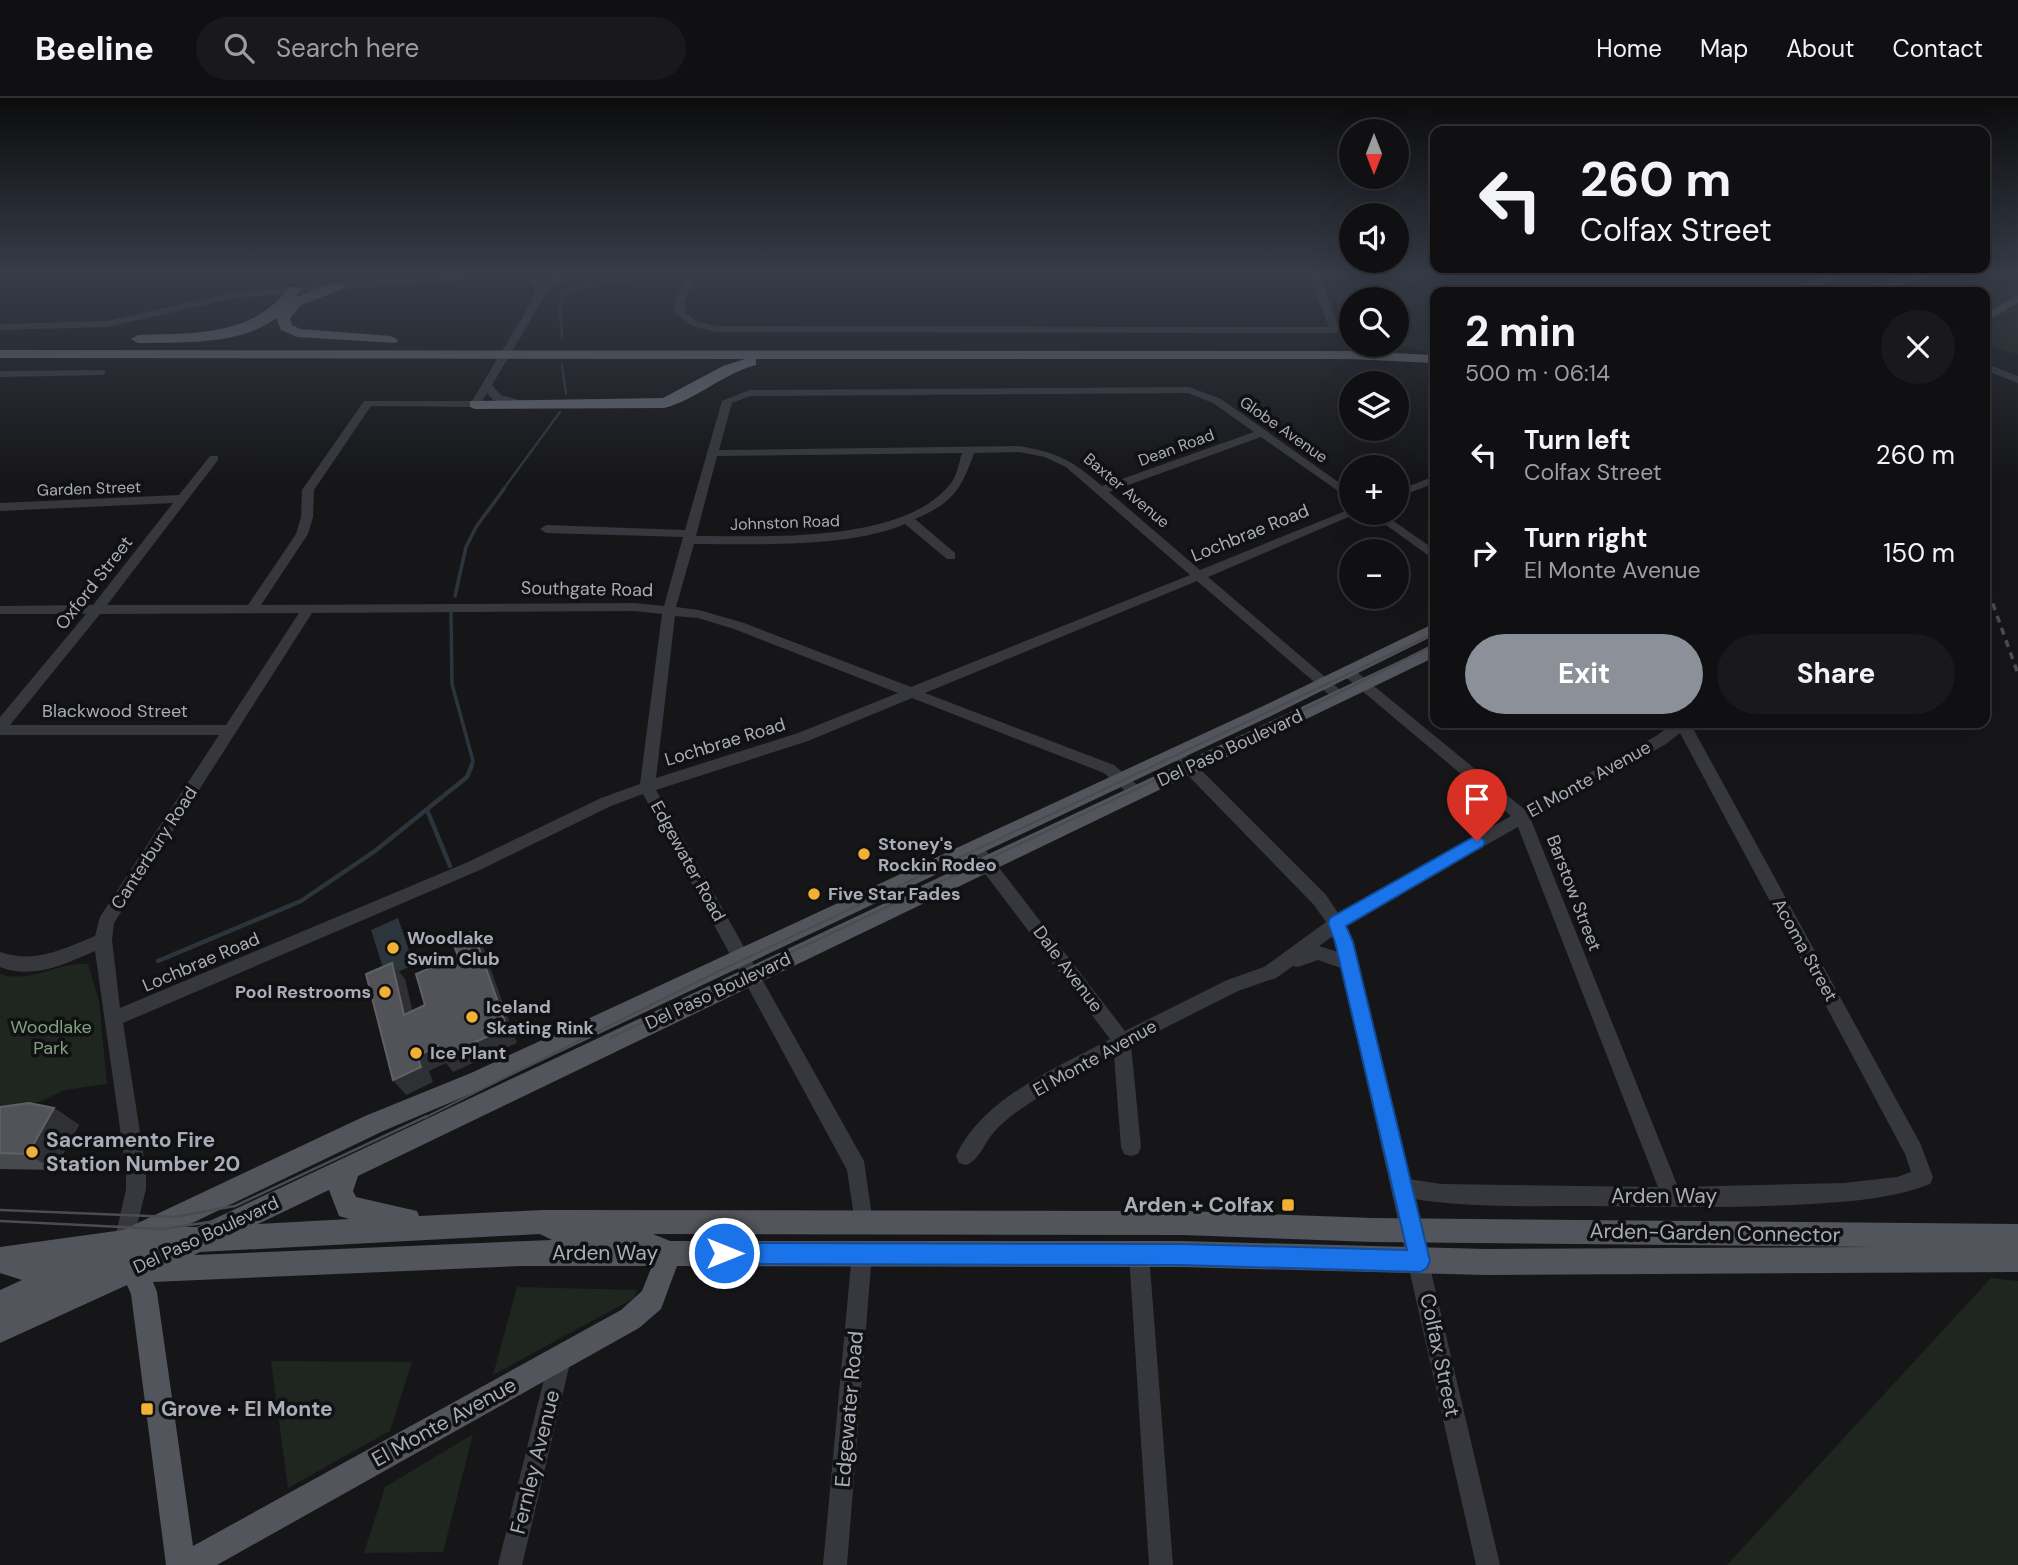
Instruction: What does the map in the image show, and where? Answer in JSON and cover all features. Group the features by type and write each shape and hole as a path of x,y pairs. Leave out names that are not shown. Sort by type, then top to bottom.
{"highway":[{"path":"42,343 52,342"},
{"path":"451,342 485,344"},
{"path":"0,343 1339,344"},
{"path":"1409,344 1430,344"},
{"path":"0,354 1349,355 1430,359"},
{"path":"533,354 684,365 694,370 698,377 687,395"},
{"path":"475,404 657,403 687,395 722,371 751,362 961,355"}],"main road":[{"name":"Del Paso Boulevard","path":"1183,760 1347,670 1430,630"},
{"name":"Del Paso Boulevard","path":"0,1330 349,1167 747,966 981,855 1183,760 1339,696 1430,652"},
{"name":"Del Paso Boulevard","path":"0,1304 373,1124 747,966"},
{"path":"349,1167 340,1192 348,1207 437,1226"},
{"path":"542,1222 575,1236 643,1242 669,1253"},
{"name":"Arden Way","path":"0,1260 124,1243 542,1222 1183,1223 1413,1230"},
{"name":"Arden-Garden Connector","path":"1413,1230 1852,1247 2018,1259"},
{"name":"Arden-Garden Connector","path":"1420,1261 1852,1247 2018,1236"},
{"path":"124,1243 132,1270 145,1292 181,1565"},
{"name":"Arden Way","path":"0,1266 132,1270 491,1253 1139,1254 1420,1261"},
{"name":"El Monte Avenue","path":"188,1565 559,1359 648,1306 657,1290 669,1253"}],"street":[{"path":"253,607 302,534 307,516 308,490 368,404 475,404 511,342"},
{"path":"1990,368 2018,380"},
{"path":"0,374 101,372"},
{"path":"422,404 458,398 486,384"},
{"path":"486,384 497,398 527,404"},
{"name":"Globe Avenue","path":"735,395 1173,388 1211,398 1339,488"},
{"name":"Edgewater Road","path":"735,395 725,404 669,610 647,787 857,1168 863,1223"},
{"name":"Dean Road","path":"1100,491 1262,433"},
{"name":"Baxter Avenue","path":"712,453 1019,449 1048,454 1070,465 1339,696"},
{"name":"Johnston Road","path":"546,529 689,537 832,538 878,529 907,519 942,498 964,472 969,450"},
{"name":"Oxford Street","path":"0,729 214,458"},
{"path":"1409,490 1430,481"},
{"name":"Garden Street","path":"0,507 180,499"},
{"name":"Lochbrae Road","path":"113,1019 452,876 558,823 647,787 774,748 1339,518"},
{"path":"907,519 951,556"},
{"path":"1392,525 1430,552"},
{"name":"Southgate Road","path":"0,610 253,607 633,607 669,610 739,626 1109,769 1130,785"},
{"name":"Canterbury Road","path":"124,1243 136,1189 128,1112 103,940 106,922 309,607"},
{"name":"Barstow Street","path":"1347,670 1522,816 1671,1196"},
{"name":"El Monte Avenue","path":"1279,968 1336,923 1676,728"},
{"name":"Acoma Street","path":"1685,728 1913,1150 1923,1177"},
{"name":"Blackwood Street","path":"0,729 230,730"},
{"name":"Colfax Street","path":"1183,760 1320,900 1336,923 1413,1230 1437,1350 1488,1565"},
{"name":"Dale Avenue","path":"981,855 1122,1041"},
{"path":"0,959 15,965 43,963 103,940"},
{"name":"El Monte Avenue","path":"966,1156 987,1126 1009,1106 1122,1041 1233,985 1318,953 1348,963"},
{"path":"1122,1041 1131,1147"},
{"name":"Arden Way","path":"1402,1188 1441,1194 1839,1194 1899,1187 1923,1177"},
{"name":"Edgewater Road","path":"835,1565 862,1253"},
{"path":"1139,1254 1161,1565"},
{"name":"Fernley Avenue","path":"510,1565 559,1359"}],"green space":[{"path":"1409,342 1430,342 1430,352 1409,348"},
{"path":"1990,342 2018,342 2018,354 1990,346"},
{"name":"Woodlake Park","path":"88,964 99,1001 107,1084 65,1090 39,1102 0,1107 0,974 34,975 66,966"},
{"path":"1991,1278 2018,1281 2018,1565 1727,1565"},
{"path":"517,1287 637,1290 634,1298 493,1375"},
{"path":"271,1361 412,1362 390,1431 288,1488"},
{"path":"473,1434 443,1552 364,1553 385,1487"}],"shaded area":[{"path":"398,918 414,965 386,977 371,930"}],"building":[{"path":"473,931 507,1028 441,1057 438,1046 417,1056 421,1067 393,1080 366,974 392,963 404,1015 425,1005 416,974 458,956 452,940"},
{"path":"29,1103 54,1108 28,1154 0,1153 0,1107"}],"waterway":[{"path":"562,365 566,394"},
{"path":"502,491 560,412"},
{"path":"455,596 466,547 476,527 504,489"},
{"path":"451,612 452,684 473,761 471,766"},
{"path":"158,961 301,901 375,851 467,777 472,765"},
{"path":"427,810 450,866"}],"tram line":[{"path":"424,1118 717,972 1430,635"},
{"path":"610,1038 1337,694 1430,647"},
{"path":"0,1210 174,1217 235,1206 427,1116"},
{"path":"0,1221 163,1229 216,1221"}],"railway":[{"path":"1990,596 2018,674"}],"place":[{"name":"Stoney's Rockin Rodeo","path":"864,854"},
{"name":"Five Star Fades","path":"814,894"},
{"name":"Woodlake Swim Club","path":"393,948"},
{"name":"Pool Restrooms","path":"385,992"},
{"name":"Iceland Skating Rink","path":"472,1017"},
{"name":"Ice Plant","path":"416,1053"},
{"name":"Sacramento Fire Station Number 20","path":"32,1152"},
{"name":"Arden + Colfax","path":"1288,1205"},
{"name":"Grove + El Monte","path":"147,1409"}],"route":[{"path":"724,1253 1181,1254 1420,1261 1344,942 1336,923 1477,841"}]}
